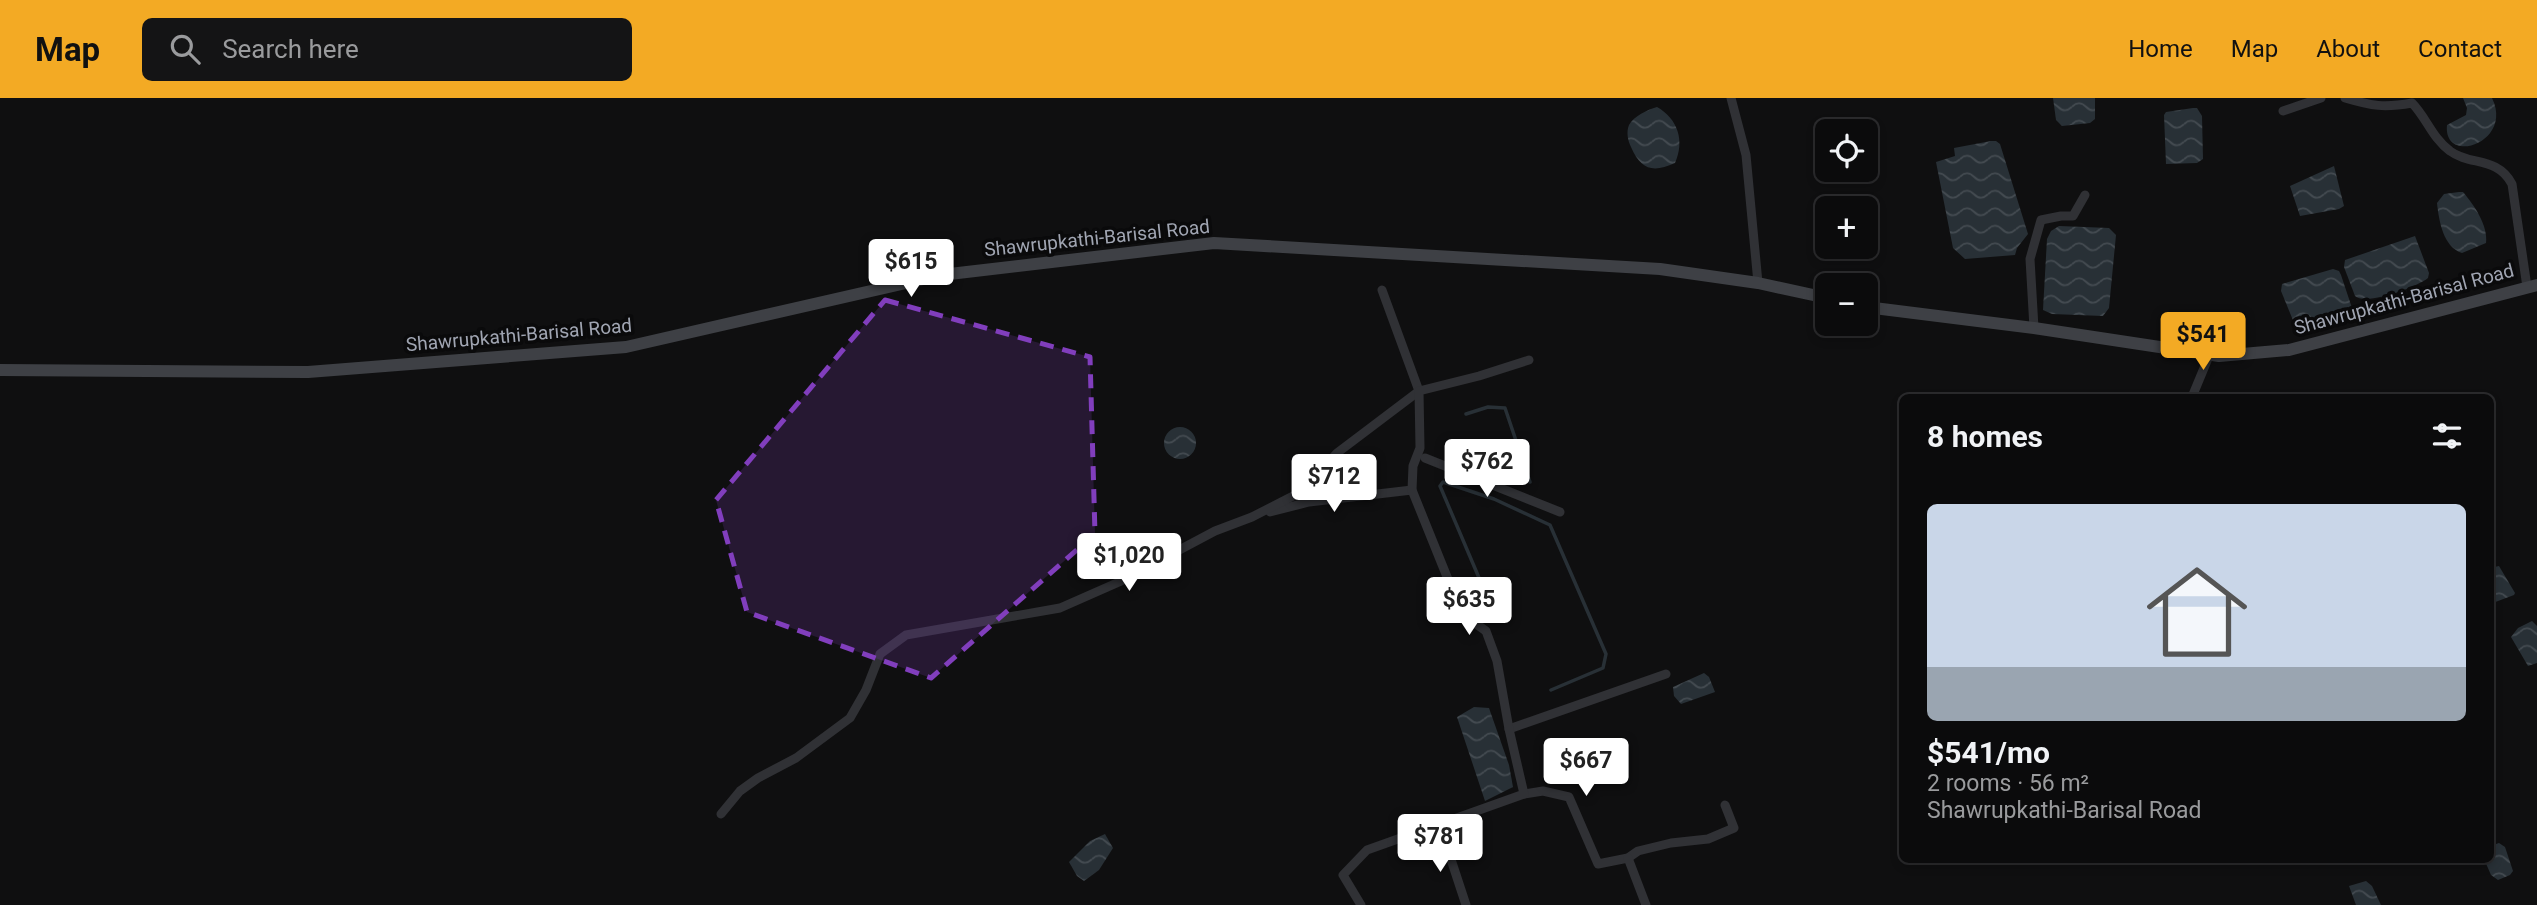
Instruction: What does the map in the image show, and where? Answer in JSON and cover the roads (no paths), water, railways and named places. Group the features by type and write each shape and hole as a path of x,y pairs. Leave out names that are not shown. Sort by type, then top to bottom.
{"main road":[{"name":"Shawrupkathi-Barisal Road","path":"0,370 308,372 626,347 942,275 1214,243 1660,269 1758,283 1815,295"},
{"name":"Shawrupkathi-Barisal Road","path":"1878,308 2034,328 2209,356 2252,355 2289,350 2532,286"}],"street":[{"path":"1731,98 1746,155 1758,283"},
{"path":"2283,111 2321,98"},
{"path":"2345,98 2367,106 2390,107 2412,103 2451,153 2480,161 2506,173 2512,184 2532,286"},
{"path":"2034,328 2031,259 2041,220 2073,216 2085,195"},
{"path":"1382,290 1419,391 1420,449 1413,466 1412,490 1462,614 1486,631 1497,662 1524,794"},
{"path":"2193,394 2209,356"},
{"path":"1252,517 1295,495 1337,453 1419,391 1529,360"},
{"path":"1425,458 1560,512"},
{"path":"721,814 740,791 796,758 850,718 866,690 880,654 906,635 1060,608 1119,582 1215,531 1252,517 1309,502 1412,490"},
{"path":"1509,729 1666,674"},
{"path":"1361,905 1343,875 1367,850 1524,794 1543,791 1569,797 1598,864 1628,858 1638,851 1671,843 1708,839 1734,828 1725,805"},
{"path":"1439,823 1466,905"},
{"path":"1628,858 1646,905"}],"water":[{"path":"2053,98 2095,98 2095,119 2090,123 2062,126 2056,120"},
{"path":"2463,98 2492,98 2496,114 2494,127 2486,137 2476,144 2465,146 2455,144 2449,137 2447,125 2466,115 2467,108"},
{"path":"1657,107 1675,124 1679,147 1675,163 1654,168 1639,161 1629,142 1628,131 1634,119"},
{"path":"2197,108 2202,116 2203,159 2197,163 2166,164 2164,115 2166,112"},
{"path":"1991,141 2000,144 2028,234 2015,255 1965,259 1953,248 1936,162 1955,156 1954,148"},
{"path":"2334,166 2344,206 2300,216 2290,186"},
{"path":"2463,192 2483,222 2486,243 2462,253 2446,239 2437,203 2444,194"},
{"path":"2059,226 2109,228 2116,235 2109,308 2103,316 2052,314 2043,310 2047,239 2051,231"},
{"path":"2415,236 2429,273 2428,278 2380,297 2370,299 2355,296 2344,267 2345,260"},
{"path":"2333,269 2341,275 2354,314 2297,330 2281,291 2282,284"},
{"path":"1180,427 1191,432 1196,443 1191,454 1180,459 1169,454 1164,443 1169,432"},
{"path":"2499,566 2515,593 2494,602 2494,567"},
{"path":"2532,621 2537,626 2537,663 2528,666 2511,637 2518,628"},
{"path":"1704,673 1709,677 1715,692 1681,704 1674,696 1673,687"},
{"path":"1474,707 1489,708 1509,765 1513,787 1485,801 1457,717"},
{"path":"1105,834 1113,848 1099,870 1084,881 1077,876 1069,862 1090,841"},
{"path":"2499,843 2505,847 2513,871 2498,880 2491,875 2486,863 2494,863 2494,845"},
{"path":"2366,881 2372,886 2381,905 2356,905 2349,886"}],"waterway":[{"path":"1466,414 1488,407 1505,408 1530,482"},
{"path":"1488,599 1440,486 1443,482 1494,499 1550,525 1606,654 1603,668 1551,690"}]}
